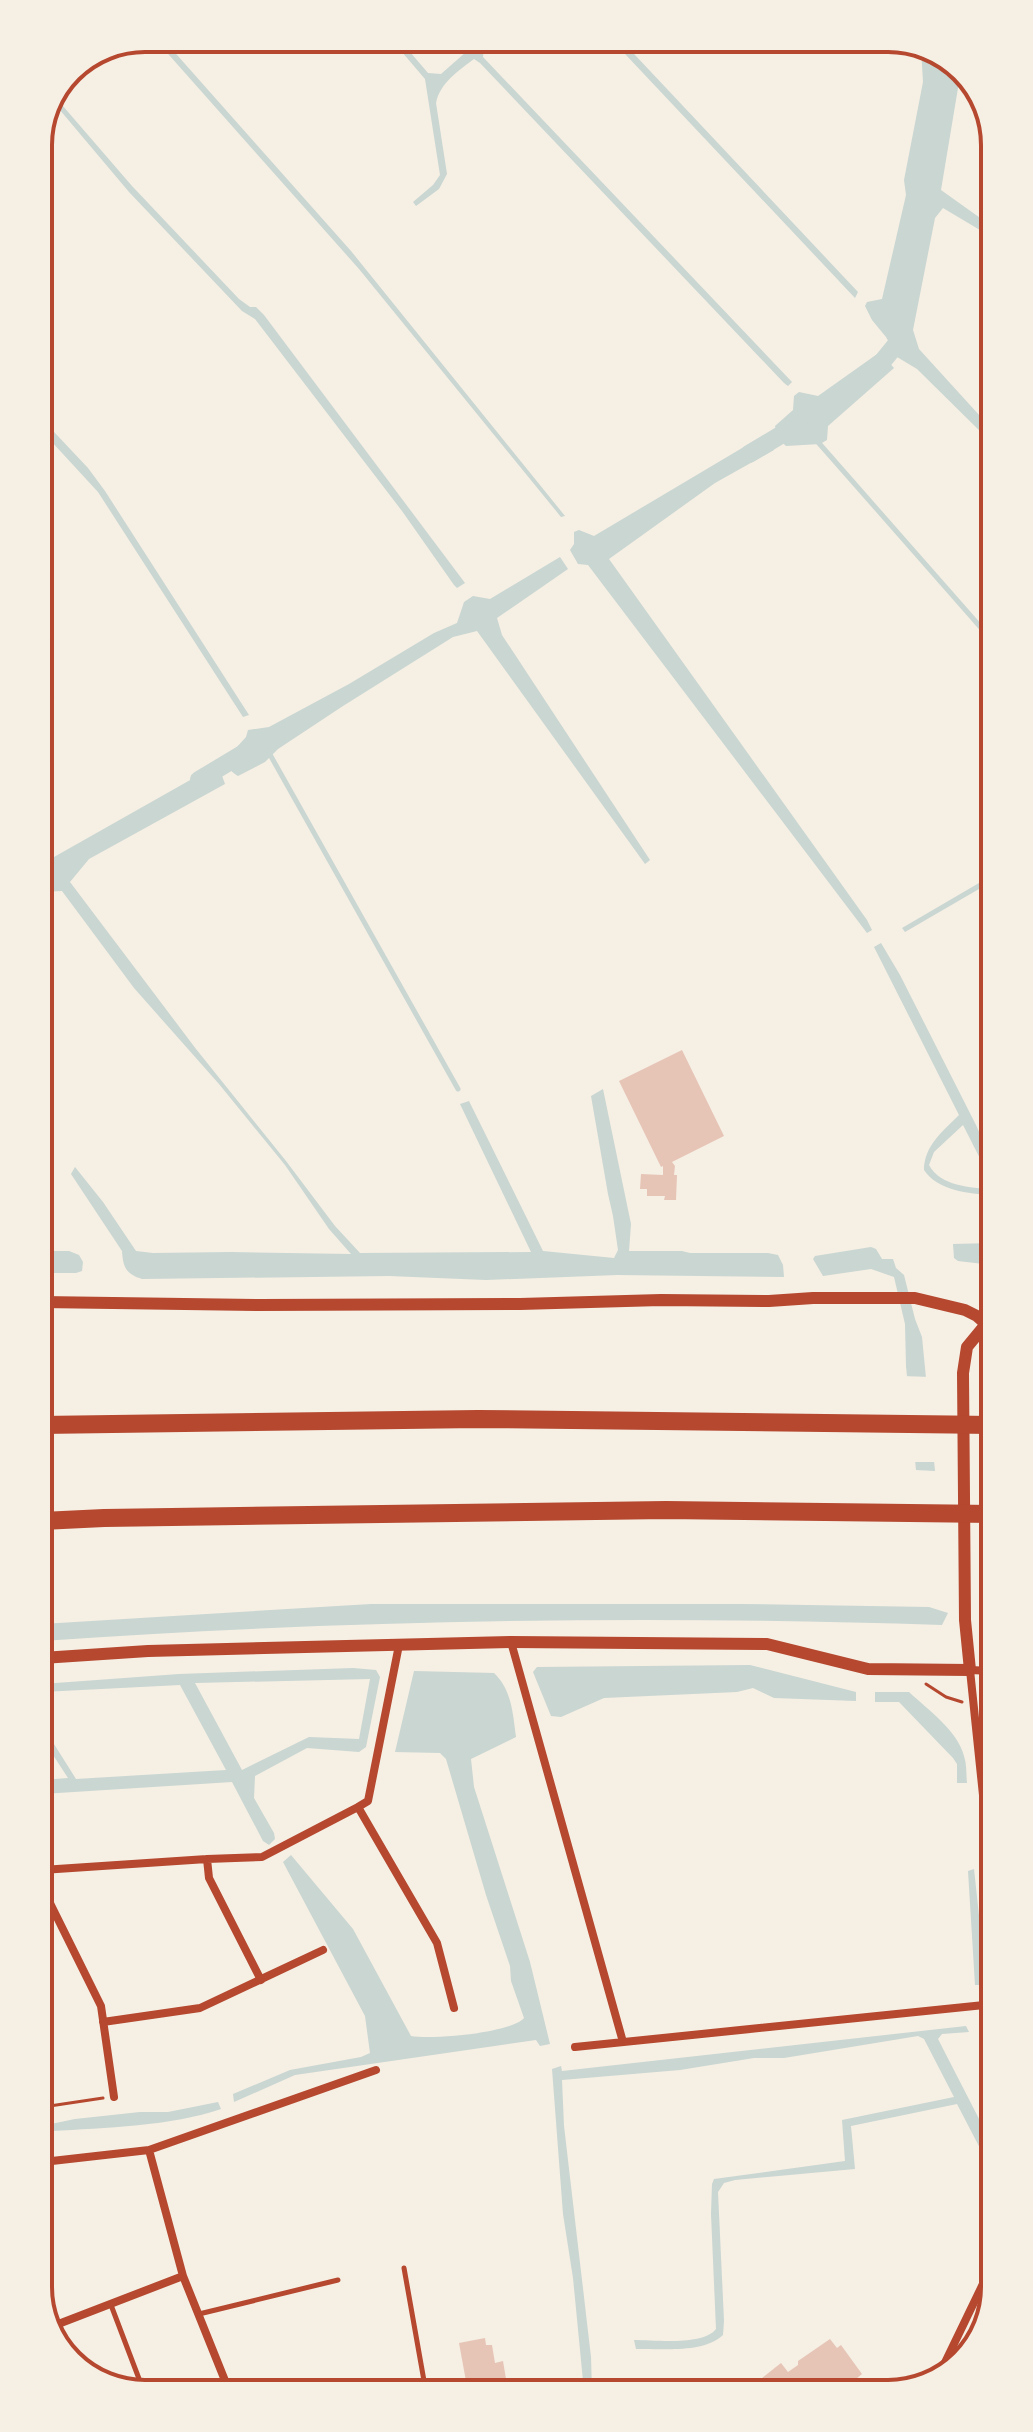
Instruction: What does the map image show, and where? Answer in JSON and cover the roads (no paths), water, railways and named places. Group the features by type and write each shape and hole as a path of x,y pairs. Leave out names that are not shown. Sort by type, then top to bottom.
{"highway":[{"path":"52,1425 478,1419 981,1425"},
{"path":"52,1521 518,1511 981,1514"}],"street":[{"path":"52,1302 520,1304 915,1298 965,1310 981,1318"},
{"path":"981,1330 967,1347 963,1373 965,1620 981,1776"},
{"path":"511,1642 623,2042"},
{"path":"52,1657 148,1651 511,1642 767,1644 868,1669 981,1670"},
{"path":"52,1869 262,1857 368,1801 399,1645"},
{"path":"358,1807 437,1943 454,2008"},
{"path":"207,1859 209,1878 261,1980"},
{"path":"52,1907 101,2006 114,2097"},
{"path":"103,2022 200,2008 323,1950"},
{"path":"575,2047 981,2005"},
{"path":"52,2161 149,2150 376,2070"},
{"path":"149,2150 183,2276 225,2380"},
{"path":"60,2323 183,2276"},
{"path":"946,2360 981,2288"}],"lane":[{"path":"404,2268 424,2380"},
{"path":"198,2314 338,2280"},
{"path":"110,2304 139,2380"}],"waterway":[{"path":"868,373 882,362 899,341"},
{"path":"749,454 799,424"},
{"path":"817,441 981,628"},
{"path":"199,780 249,750"},
{"path":"268,751 458,1089"}]}
